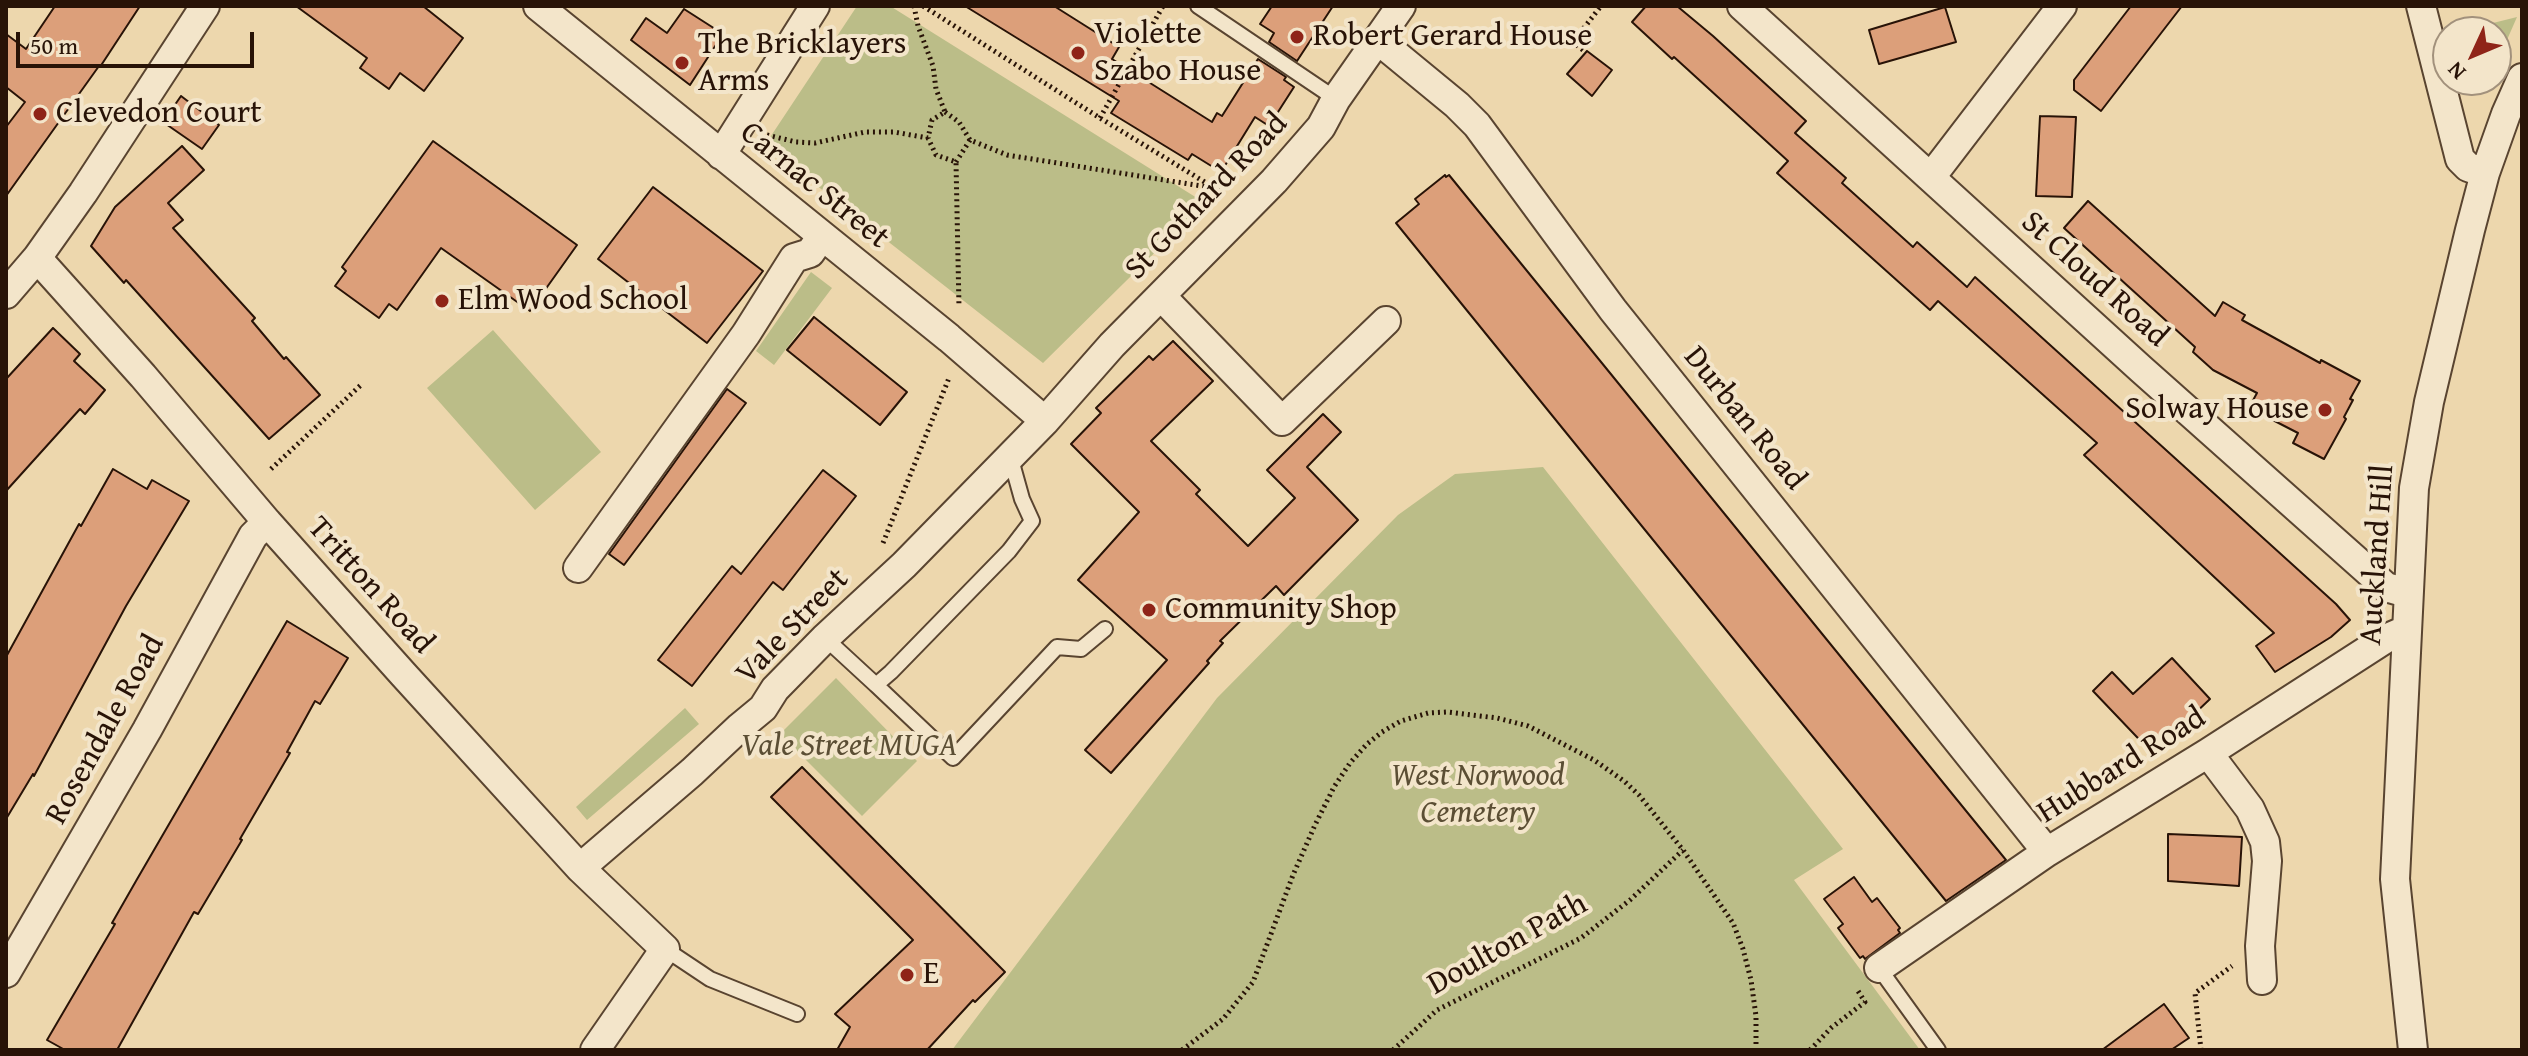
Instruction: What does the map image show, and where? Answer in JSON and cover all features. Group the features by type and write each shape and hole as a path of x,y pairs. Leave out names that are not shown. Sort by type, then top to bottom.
{"street":[{"path":"6,294 37,258 83,193 205,6"},
{"name":"Carnac Street","path":"538,6 958,346 1045,421"},
{"path":"721,155 815,6"},
{"name":"St Gothard Road","path":"1045,421 1112,345 1274,181 1321,127 1336,99 1401,6"},
{"name":"St Cloud Road","path":"1742,6 2386,587 2407,593"},
{"path":"1931,177 2062,6"},
{"path":"2421,6 2460,159 2468,167 2485,173"},
{"name":"Durban Road","path":"1378,40 1477,125 1613,310 2047,852"},
{"name":"Auckland Hill","path":"2413,1050 2395,879 2414,488 2419,448 2466,243 2485,173 2522,78"},
{"path":"578,568 746,334 794,258 810,253 822,236"},
{"name":"Tritton Road","path":"37,258 143,376 267,522 580,868 665,949"},
{"path":"1161,296 1282,421 1386,321"},
{"name":"Vale Street","path":"580,868 763,708 775,689 825,638 904,565 1045,421"},
{"name":"Rosendale Road","path":"6,973 147,730 247,546 267,522"},
{"name":"Hubbard Road","path":"1879,968 2047,852 2385,639 2406,630"},
{"path":"2208,753 2250,809 2265,842 2267,861 2260,946 2262,980"},
{"path":"595,1050 665,949"}],"lane":[{"path":"1198,6 1336,99"},
{"path":"876,685 1009,551 1032,521 1022,499 1010,456"},
{"path":"825,638 953,758 1057,647 1081,649 1105,629"},
{"path":"665,949 710,979 797,1014"},
{"path":"1879,968 1938,1050"}],"path":[{"path":"914,6 945,112 959,122 970,140 1007,155 1213,188"},
{"path":"923,6 1224,194"},
{"path":"1100,118 1163,6"},
{"path":"1583,50 1573,42 1601,6"},
{"path":"945,112 932,120 928,138 936,155 956,162"},
{"path":"763,134 815,143 865,132 894,132 928,138"},
{"path":"959,312 956,162 970,140"},
{"path":"904,565 882,544 952,369 958,346"},
{"path":"271,469 363,383"},
{"path":"1182,1050 1223,1019 1253,982 1293,875 1334,787 1367,744 1401,721 1428,713 1447,712 1497,718 1528,726 1594,760 1639,795 1726,910 1743,949 1753,992 1756,1050"},
{"name":"Doulton Path","path":"1393,1050 1437,1010 1581,938 1630,900 1683,850"},
{"path":"2201,1050 2195,993 2260,946"},
{"path":"1810,1050 1831,1028 1865,1002 1850,980 1859,970 1879,968"}],"green space":[{"path":"857,6 890,6 1205,203 1043,363 765,145"},
{"path":"811,272 832,288 774,365 756,351"},
{"path":"493,330 601,452 535,510 427,388"},
{"name":"West Norwood Cemetery","path":"1543,467 1843,849 1794,880 1920,1050 952,1050 1217,698 1398,515 1455,474"},
{"name":"Vale Street MUGA","path":"836,678 917,761 862,816 780,734"},
{"path":"685,708 699,724 587,820 576,807"}],"building":[{"path":"55,6 140,6 100,67 6,196 6,127 25,102 6,87 6,34 26,49"},
{"path":"296,6 423,6 463,38 424,91 400,73 389,89 360,68 367,58"},
{"path":"965,6 1054,6 1119,47 1112,59 1212,122 1217,113 1222,116 1258,59 1286,77 1284,80 1294,87 1269,126 1255,117 1221,172 1192,154 1188,160 1111,113 1119,101"},
{"name":"Robert Gerard House","path":"1272,6 1333,6 1297,61 1269,42 1274,33 1260,24"},
{"path":"1646,6 1677,6 1713,36 1806,121 1795,133 1846,178 1842,183 1913,247 1917,242 1967,287 1975,277 2350,620 2331,637 2275,672 2256,646 2274,633 2084,455 2097,443 1938,301 1930,310 1777,173 1788,161 1632,22"},
{"path":"2131,6 2182,6 2101,111 2074,90 2074,80"},
{"path":"1945,7 1956,42 1879,64 1869,30"},
{"name":"The Bricklayers Arms","path":"684,9 723,34 690,85 631,40 646,18 667,33"},
{"path":"1587,51 1612,70 1592,96 1567,74"},
{"path":"181,96 219,125 202,149 163,122"},
{"path":"2040,116 2076,117 2072,197 2036,196"},
{"path":"433,141 577,245 530,311 441,248 397,310 389,304 379,318 335,286 346,271 342,267"},
{"path":"182,146 204,170 168,203 183,220 173,228 255,318 252,321 284,359 286,357 320,395 269,439 126,280 124,283 91,246 115,207"},
{"path":"1449,175 2006,860 1946,901 1396,223 1419,204 1415,199"},
{"path":"653,187 763,271 707,343 598,259"},
{"path":"2088,201 2215,316 2223,302 2245,315 2242,320 2360,381 2350,399 2353,400 2344,417 2346,419 2324,459 2293,443 2298,433 2263,415 2265,412 2251,404 2257,393 2213,370 2193,352 2195,347 2064,228"},
{"path":"814,317 907,392 880,425 787,350"},
{"path":"53,328 80,354 74,361 105,390 85,414 80,409 6,491 6,379"},
{"path":"1173,341 1213,381 1151,441 1200,490 1196,494 1248,546 1295,498 1267,470 1323,414 1341,432 1307,467 1358,520 1284,595 1276,586 1220,641 1223,643 1207,661 1209,663 1111,773 1085,750 1167,660 1078,580 1139,512 1071,444 1101,413 1096,408 1149,356 1153,360"},
{"path":"727,389 746,403 624,565 609,554"},
{"path":"113,469 147,489 152,480 189,501 126,606 34,776 6,819 6,657"},
{"path":"823,470 856,496 783,590 773,582 692,686 658,660 732,566 741,574"},
{"path":"287,621 348,658 320,704 315,701 242,840 198,914 194,912 117,1050 65,1050 47,1040"},
{"path":"2172,658 2210,699 2172,735 2177,740 2155,756 2093,691 2112,672 2133,694"},
{"path":"802,767 1005,972 975,1002 973,1000 927,1050 837,1050 850,1027 835,1014 913,940 771,797"},
{"path":"2168,834 2242,837 2239,886 2168,881"},
{"path":"1854,877 1872,902 1877,898 1900,928 1900,933 1865,959 1863,956 1860,958 1838,928 1843,924 1824,899"},
{"path":"2164,1004 2189,1038 2171,1050 2102,1050"}],"place":[{"name":"Robert Gerard House","path":"1297,37"},
{"name":"Violette Szabo House","path":"1078,53"},
{"name":"The Bricklayers Arms","path":"682,63"},
{"name":"Clevedon Court","path":"40,114"},
{"name":"Elm Wood School","path":"442,301"},
{"name":"Solway House","path":"2325,410"},
{"name":"Community Shop","path":"1149,610"},
{"name":"E","path":"907,975"}]}
